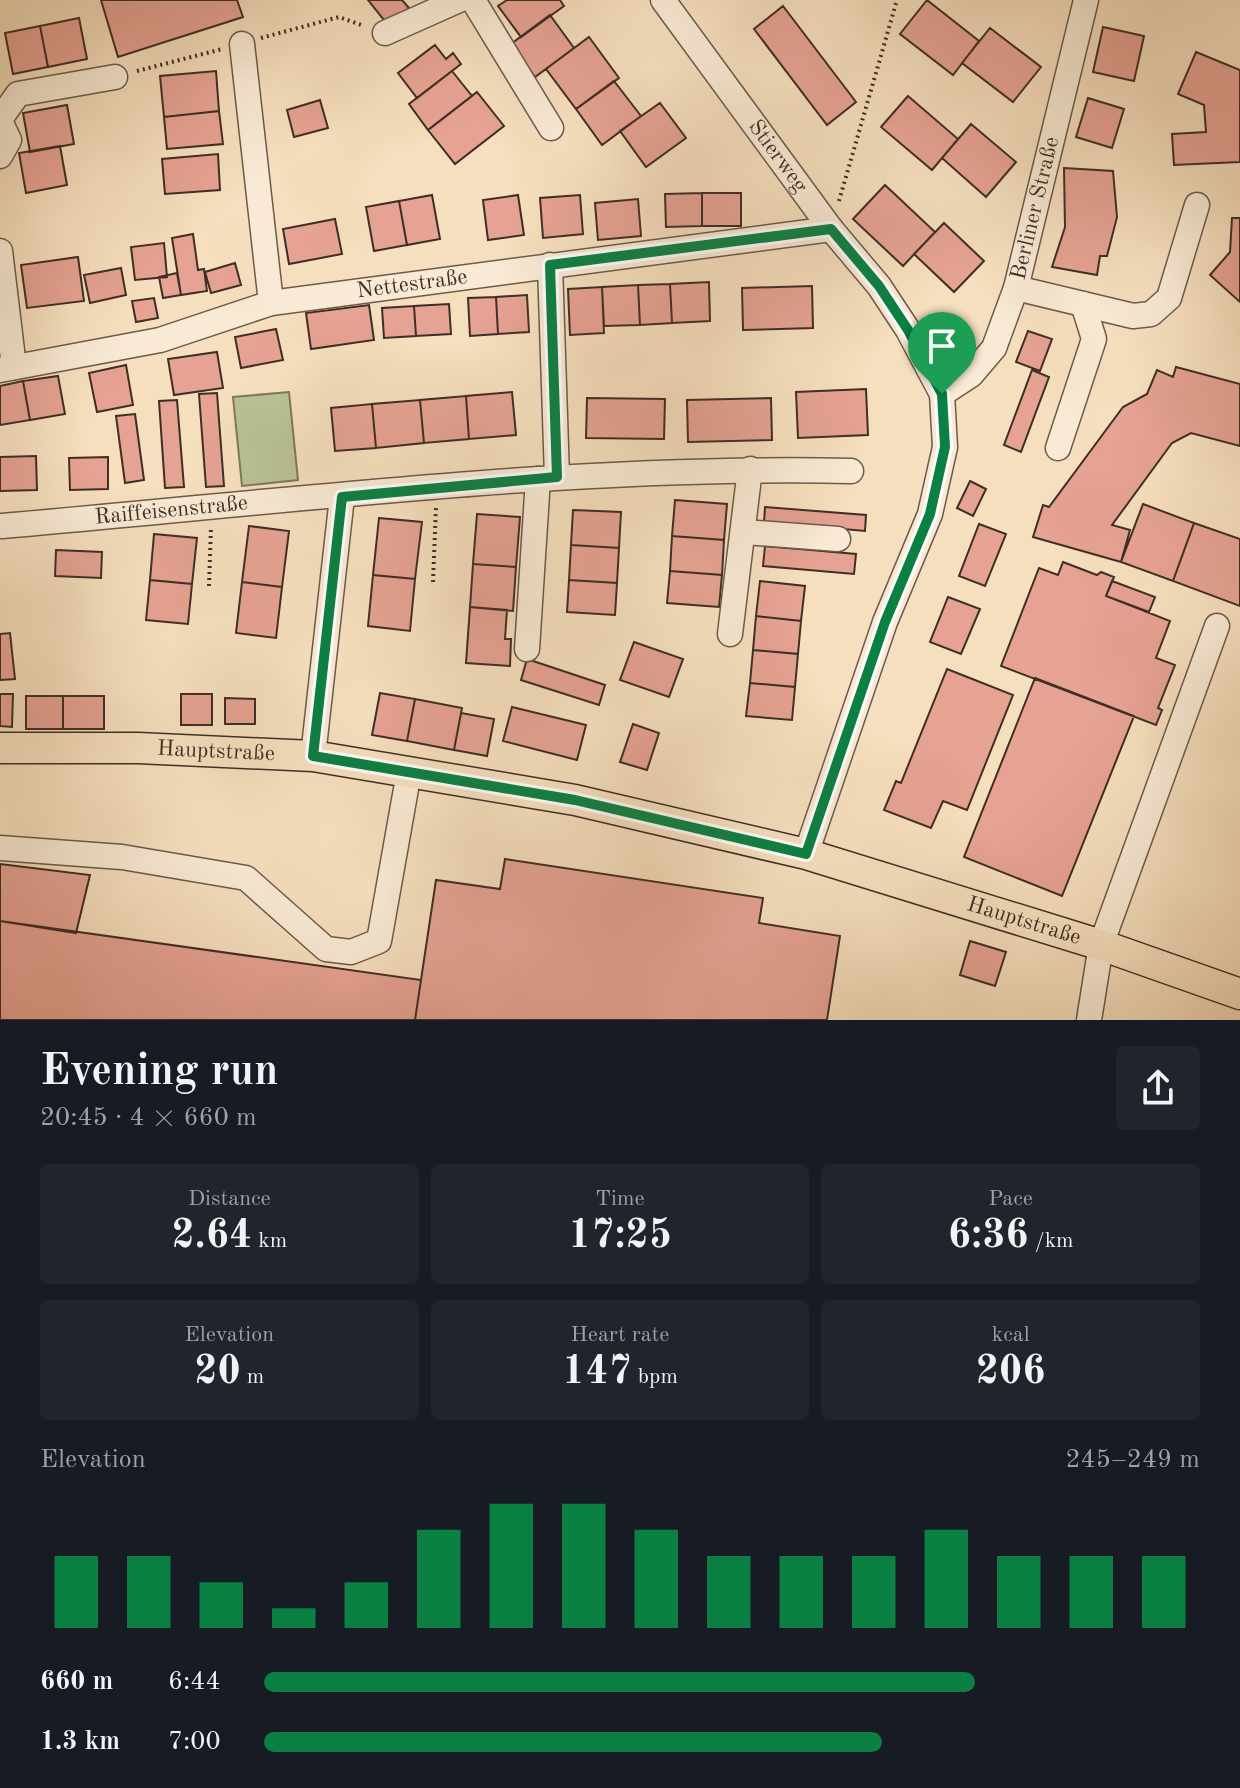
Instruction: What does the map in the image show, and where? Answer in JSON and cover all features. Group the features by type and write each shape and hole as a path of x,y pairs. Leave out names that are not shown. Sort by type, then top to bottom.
{"main road":[{"name":"Hauptstraße","path":"0,748 138,748 313,756 575,800 806,854 1101,945 1237,991"}],"street":[{"path":"385,33 459,0"},
{"path":"473,0 551,128"},
{"name":"Stierweg","path":"663,0 831,229 879,286 908,330 942,394 945,447 930,514 885,622 806,854"},
{"name":"Berliner Straße","path":"942,394 971,375 994,348 1016,288 1086,0"},
{"path":"242,44 271,303"},
{"path":"0,156 9,140 0,120 18,94 115,77"},
{"path":"1016,288 1133,316 1151,314 1169,298 1197,205"},
{"name":"Nettestraße","path":"7,368 160,340 271,303 831,229"},
{"path":"0,251 7,368"},
{"path":"527,649 547,478 550,265"},
{"path":"1058,448 1094,339 1083,304"},
{"path":"730,634 750,469"},
{"name":"Raiffeisenstraße","path":"2,526 547,478 750,469 851,471"},
{"path":"313,756 342,497"},
{"path":"744,532 838,539"},
{"path":"1089,1020 1101,945 1217,626"},
{"path":"0,848 122,857 246,878 326,949 351,952 379,941 409,772"}],"path":[{"path":"831,229 897,0"},
{"path":"115,77 339,17 385,33"},
{"path":"433,582 437,488"},
{"path":"209,586 212,508"}],"green space":[{"path":"289,392 298,480 242,486 233,397"}],"building":[{"path":"101,0 237,0 243,17 118,57"},
{"path":"368,0 402,0 409,8 388,25"},
{"path":"507,0 560,0 564,6 521,37 498,6"},
{"path":"927,0 979,41 953,75 900,34"},
{"path":"783,6 856,102 827,125 754,29"},
{"path":"550,15 574,48 535,77 511,44"},
{"path":"79,18 87,59 48,67 40,26"},
{"path":"40,26 48,67 13,74 5,33"},
{"path":"1103,27 1144,36 1134,81 1093,72"},
{"path":"990,28 1041,67 1013,102 962,63"},
{"path":"589,37 619,78 576,109 546,69"},
{"path":"435,45 446,59 453,53 461,64 417,98 398,73"},
{"path":"1196,52 1240,70 1240,162 1174,165 1172,134 1206,132 1204,105 1178,94"},
{"path":"216,71 219,111 164,117 160,76"},
{"path":"452,71 472,96 428,130 409,104"},
{"path":"614,81 641,116 602,145 576,109"},
{"path":"477,92 504,126 455,164 428,130"},
{"path":"908,96 958,139 932,170 881,127"},
{"path":"1088,98 1124,109 1112,148 1076,137"},
{"path":"320,100 328,128 294,137 287,110"},
{"path":"660,103 686,138 646,167 620,131"},
{"path":"67,105 74,144 30,152 23,113"},
{"path":"219,111 223,144 167,149 164,117"},
{"path":"971,124 1016,162 986,197 942,158"},
{"path":"60,146 67,185 26,193 19,153"},
{"path":"218,154 220,190 165,194 162,159"},
{"path":"1064,168 1113,171 1117,217 1107,256 1100,256 1097,275 1052,267 1065,227"},
{"path":"885,185 935,232 903,266 853,219"},
{"path":"702,193 741,193 741,226 702,226"},
{"path":"702,193 702,226 666,227 665,194"},
{"path":"432,195 440,239 407,245 399,201"},
{"path":"518,195 524,235 488,240 483,200"},
{"path":"580,195 583,234 543,238 540,198"},
{"path":"638,199 641,236 598,240 595,203"},
{"path":"399,201 407,245 374,251 366,207"},
{"path":"1232,218 1240,218 1240,302 1210,275 1230,252"},
{"path":"335,219 342,254 289,264 283,229"},
{"path":"944,223 984,261 954,292 914,254"},
{"path":"193,234 198,270 204,269 207,291 181,295 172,238"},
{"path":"164,243 167,277 135,280 131,247"},
{"path":"78,257 84,301 27,308 21,265"},
{"path":"235,263 241,285 211,293 205,272"},
{"path":"121,268 126,295 90,303 84,275"},
{"path":"177,273 181,295 163,298 159,277"},
{"path":"709,282 710,321 672,323 670,284"},
{"path":"670,284 672,323 640,325 638,285"},
{"path":"638,285 640,325 604,326 602,287"},
{"path":"812,286 813,328 743,330 742,288"},
{"path":"602,287 604,333 570,335 568,289"},
{"path":"527,295 529,332 498,334 496,297"},
{"path":"496,297 498,334 470,336 468,298"},
{"path":"154,298 158,318 136,322 132,301"},
{"path":"449,304 451,334 416,336 414,306"},
{"path":"369,305 374,340 311,349 306,313"},
{"path":"414,306 416,336 384,338 382,308"},
{"path":"276,329 283,360 241,368 235,337"},
{"path":"1028,331 1052,339 1040,371 1016,362"},
{"path":"217,352 223,388 174,395 168,359"},
{"path":"126,365 133,405 97,412 89,373"},
{"path":"1176,367 1240,384 1240,446 1191,433 1172,443 1112,525 1130,530 1121,562 1033,537 1043,505 1049,507 1123,407 1147,394 1157,370 1173,377"},
{"path":"1032,370 1049,377 1021,452 1004,445"},
{"path":"58,376 65,414 30,420 23,381"},
{"path":"23,381 30,420 0,425 0,386"},
{"path":"866,389 868,435 798,438 796,392"},
{"path":"512,392 516,435 469,439 466,396"},
{"path":"217,393 224,486 206,487 199,394"},
{"path":"466,396 469,439 424,443 420,400"},
{"path":"587,398 665,399 664,439 586,438"},
{"path":"771,398 772,440 688,442 687,400"},
{"path":"177,400 184,487 165,488 159,401"},
{"path":"420,400 424,443 376,448 372,404"},
{"path":"372,404 376,448 335,451 331,408"},
{"path":"135,414 144,480 125,483 116,416"},
{"path":"36,456 37,490 0,491 0,457"},
{"path":"108,457 108,489 70,490 69,458"},
{"path":"970,481 986,489 973,516 957,508"},
{"path":"675,500 727,504 724,540 672,536"},
{"path":"1143,504 1194,523 1173,581 1121,562"},
{"path":"765,507 866,515 865,531 764,522"},
{"path":"573,510 621,512 619,548 571,545"},
{"path":"477,514 520,517 516,567 473,564"},
{"path":"379,518 422,522 415,579 373,575"},
{"path":"1194,523 1240,539 1240,606 1173,581"},
{"path":"979,524 1006,534 985,586 959,576"},
{"path":"249,526 289,531 282,587 242,582"},
{"path":"154,534 197,538 192,584 150,580"},
{"path":"672,536 724,540 722,575 670,571"},
{"path":"571,545 619,548 617,583 569,580"},
{"path":"765,546 856,554 854,574 763,566"},
{"path":"56,550 102,552 101,578 55,576"},
{"path":"1063,562 1097,575 1101,572 1114,577 1106,596 1170,621 1156,658 1175,665 1158,708 1162,710 1156,725 1001,666 1039,568 1058,575"},
{"path":"473,564 516,567 513,611 470,607"},
{"path":"670,571 722,575 719,607 667,603"},
{"path":"373,575 415,579 410,631 368,626"},
{"path":"150,580 192,584 188,624 146,620"},
{"path":"569,580 617,583 615,615 567,612"},
{"path":"760,581 805,586 801,621 756,616"},
{"path":"1112,581 1155,597 1149,612 1106,596"},
{"path":"242,582 282,587 276,638 236,633"},
{"path":"948,597 980,609 961,654 930,642"},
{"path":"470,607 507,610 505,639 511,639 510,666 466,663"},
{"path":"756,616 801,621 798,654 753,650"},
{"path":"10,633 15,679 0,680 0,634"},
{"path":"634,642 683,659 669,697 620,680"},
{"path":"753,650 798,654 795,687 750,683"},
{"path":"527,659 605,685 599,705 521,680"},
{"path":"947,669 1013,695 967,810 943,801 931,828 884,810 896,781 901,783"},
{"path":"1035,678 1134,716 1062,896 964,857"},
{"path":"750,683 795,687 792,720 746,716"},
{"path":"380,693 415,699 407,741 372,735"},
{"path":"0,694 13,694 12,727 0,726"},
{"path":"181,694 212,694 212,725 181,725"},
{"path":"26,696 63,696 63,729 26,729"},
{"path":"63,696 104,696 104,729 63,729"},
{"path":"225,698 255,699 255,724 225,724"},
{"path":"415,699 462,708 454,750 407,741"},
{"path":"512,707 586,725 577,760 503,741"},
{"path":"461,713 494,719 487,756 454,750"},
{"path":"633,724 659,733 647,770 620,762"},
{"path":"505,859 763,898 759,923 840,936 827,1020 415,1020 436,880 500,889"},
{"path":"0,864 90,875 76,933 0,921"},
{"path":"0,921 421,980 415,1020 0,1020"},
{"path":"970,941 1006,952 995,986 960,975"}],"route":[{"path":"831,229 879,286 908,330 942,394 945,447 930,514 885,622 806,854 575,800 313,756 342,497 557,477 550,265 831,229"}]}
